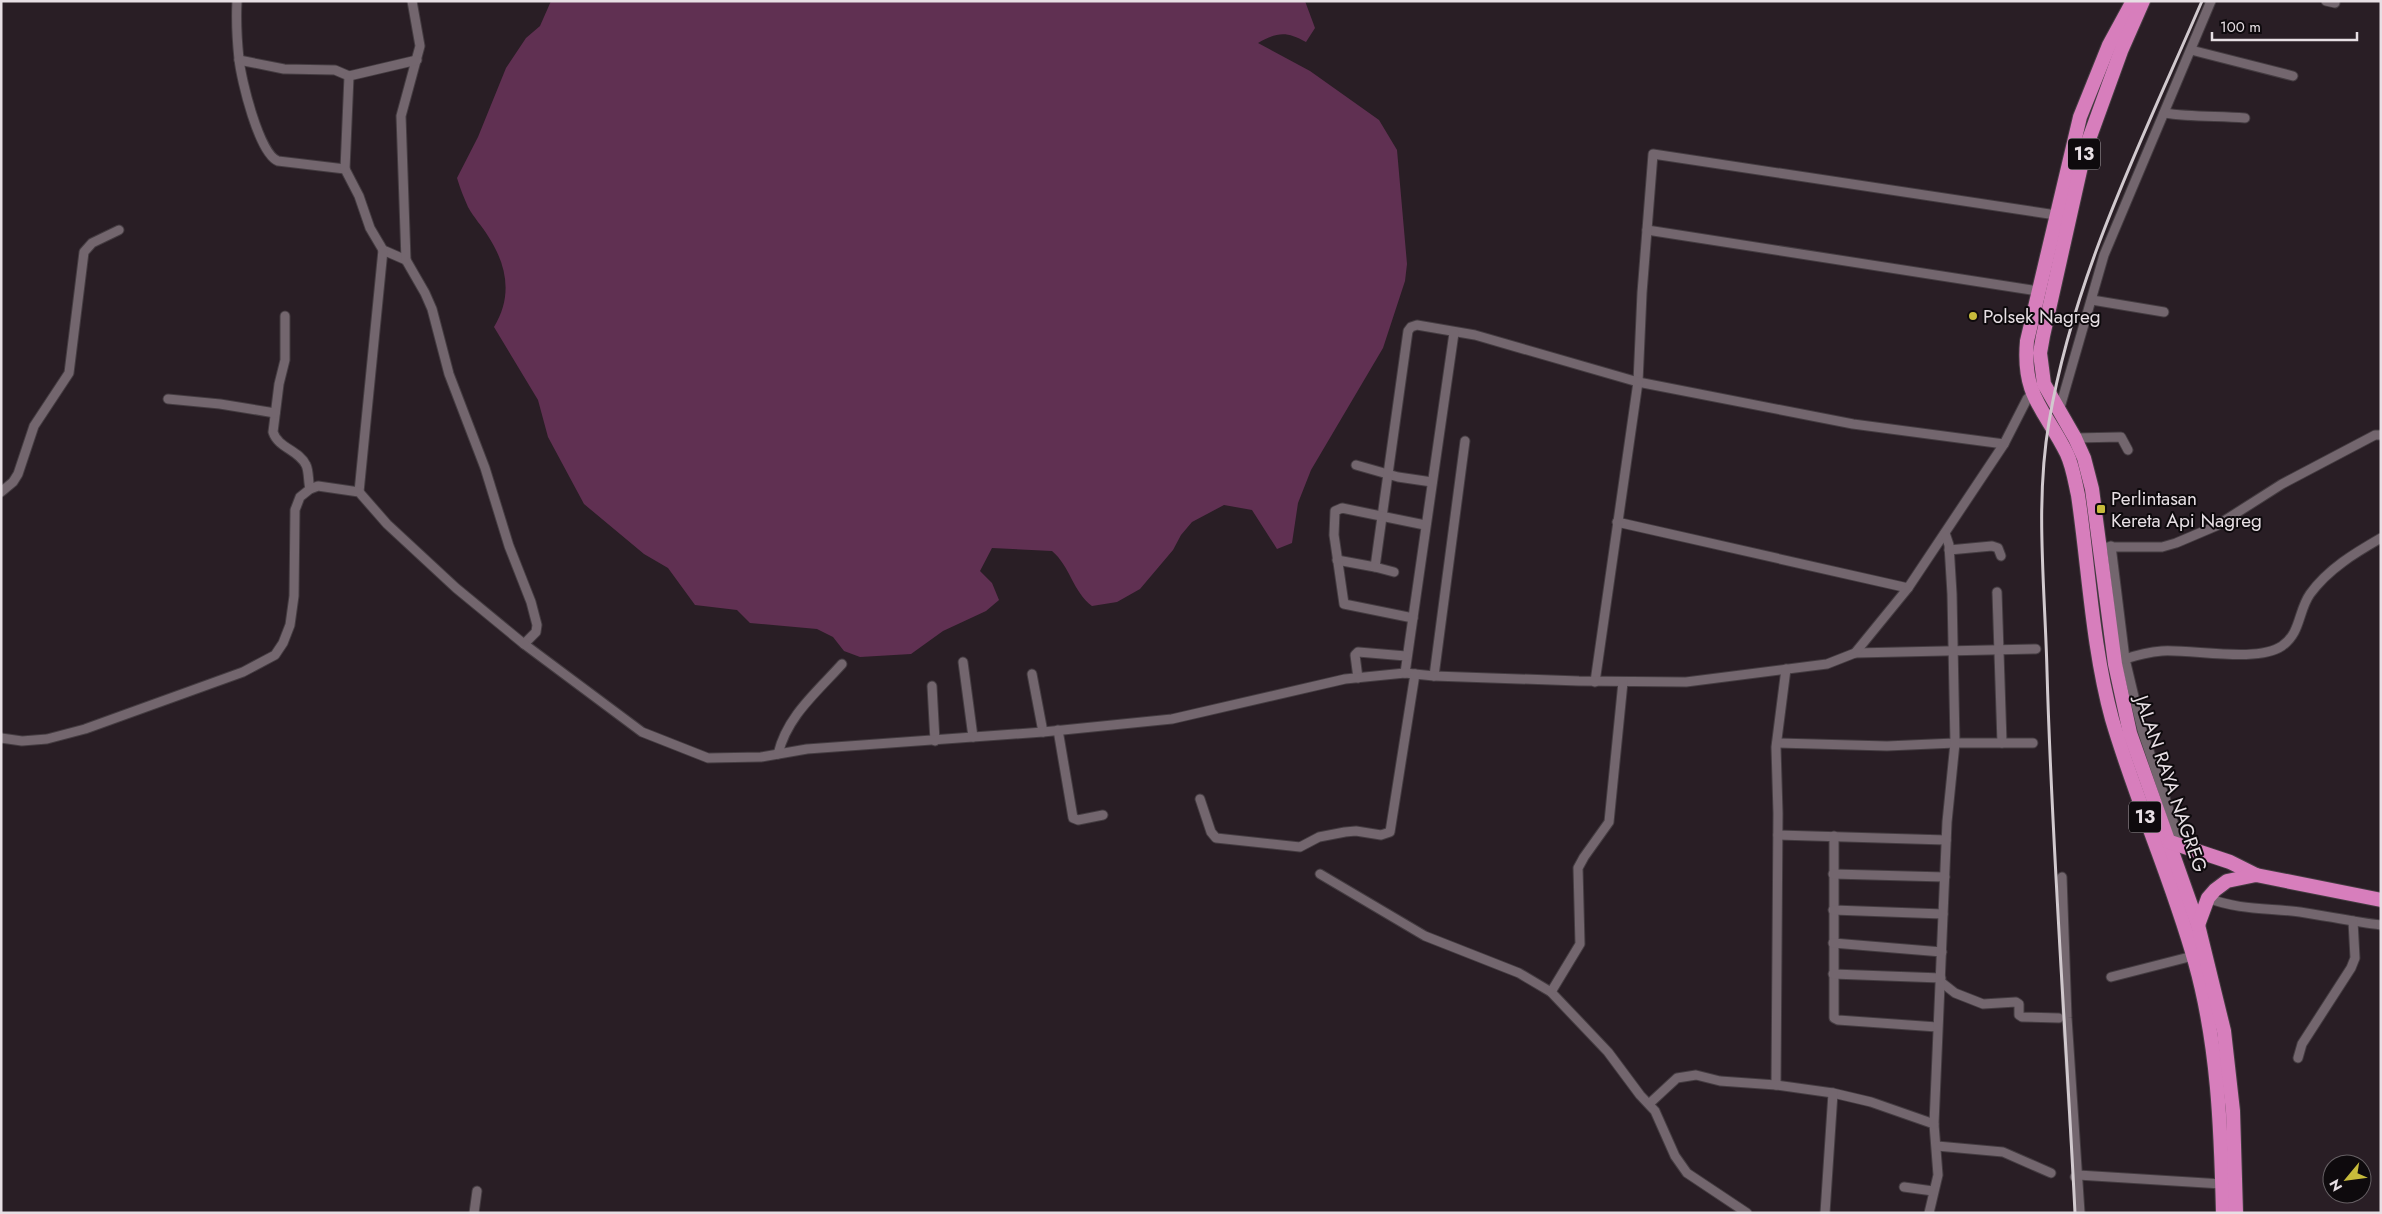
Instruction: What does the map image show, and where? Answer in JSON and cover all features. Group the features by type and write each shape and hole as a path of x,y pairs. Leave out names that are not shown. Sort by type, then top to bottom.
{"highway":[{"name":"JALAN RAYA NAGREG","path":"2137,2 2109,45 2080,117 2026,348 2028,379 2032,393 2048,425 2060,442 2072,472 2078,495 2105,690 2127,765 2171,886 2193,956 2207,1014 2215,1064 2221,1126 2223,1213"},
{"name":"JALAN RAYA NAGREG","path":"2137,2 2100,103 2080,169 2040,353 2044,384 2075,438 2084,458 2104,546 2120,693 2140,762 2175,843 2198,925 2229,1056 2233,1111 2236,1213"},
{"path":"2175,843 2230,862 2256,875 2381,900"},
{"path":"2198,925 2208,898 2227,881 2256,875"}],"street":[{"path":"236,1 239,60 256,125 270,156 278,160 345,169"},
{"path":"412,1 420,46 401,116 406,260 432,309 449,374 485,468 509,546 531,602 537,625 536,632 524,644"},
{"path":"2059,411 2104,255 2211,1"},
{"path":"2190,50 2294,76"},
{"path":"239,60 284,69 335,70 349,76 417,60"},
{"path":"349,76 345,169 359,196 370,228 382,250 358,492"},
{"path":"2164,113 2190,118 2204,115 2245,118"},
{"path":"1595,682 1638,382 1653,154 2056,215"},
{"path":"1,492 13,482 18,474 34,426 69,373 84,252 92,243 119,230"},
{"path":"1647,230 2038,291"},
{"path":"382,250 406,260"},
{"path":"2092,300 2164,312"},
{"path":"285,316 286,354 278,384 272,426 274,435 303,459 308,467 310,489"},
{"path":"1375,567 1380,515 1408,331 1411,326 1417,325 1474,335 1638,382 1853,424 2004,444"},
{"path":"1405,673 1454,333"},
{"path":"1855,653 1908,588 2004,444 2032,393 2044,384"},
{"path":"168,399 220,404 275,414"},
{"path":"2175,843 2145,741 2125,659 2104,546 2162,547 2176,543 2216,526 2282,484 2375,435 2381,435"},
{"path":"2075,438 2121,437 2128,450"},
{"path":"1434,676 1465,441"},
{"path":"1356,465 1432,482"},
{"path":"1,738 22,741 47,739 85,729 243,672 275,655 284,643 290,625 294,596 295,510 300,498 310,489 318,486 330,486 358,492 387,524 442,575 524,644 642,732 665,743 708,758 762,756 807,749 935,741 1172,720 1358,678 1405,673 1434,676 1595,682 1686,682 1827,664 1855,653 2036,649"},
{"path":"1413,618 1344,604 1334,536 1335,511 1342,508 1425,525"},
{"path":"1617,522 1908,588"},
{"path":"1929,1213 1938,1175 1934,1124 1937,1027 1941,980 1946,840 1955,743 1954,650 1949,550 1945,533"},
{"path":"2125,659 2162,651 2266,653 2281,647 2295,635 2309,596 2320,581 2351,555 2381,538"},
{"path":"1949,550 1992,546 1998,548 2001,556"},
{"path":"1337,560 1394,572"},
{"path":"1997,592 2002,743"},
{"path":"1358,678 1355,655 1358,652 1406,656"},
{"path":"963,662 973,737"},
{"path":"778,754 786,728 800,709 842,664"},
{"path":"1776,1085 1777,743 1786,669"},
{"path":"1032,674 1043,732"},
{"path":"1200,799 1211,832 1216,838 1300,847 1327,835 1356,831 1381,835 1390,832 1415,674"},
{"path":"1551,992 1580,944 1578,868 1606,828 1611,816 1623,682"},
{"path":"932,686 935,741"},
{"path":"1058,730 1073,818 1078,820 1103,815"},
{"path":"1777,743 1886,746 1955,743 2033,743"},
{"path":"1778,835 1946,840"},
{"path":"1834,836 1833,1015 1835,1019 1937,1027"},
{"path":"1320,874 1426,936 1519,973 1551,992 1608,1052 1640,1095 1650,1103 1661,1120 1675,1156 1687,1173 1746,1213"},
{"path":"1833,874 1945,877"},
{"path":"2062,877 2064,1018 2080,1213"},
{"path":"2208,898 2235,907 2299,912 2381,925"},
{"path":"1833,910 1943,914"},
{"path":"2298,1058 2302,1044 2351,968 2354,958 2353,922"},
{"path":"1833,943 1942,952"},
{"path":"2111,977 2193,956"},
{"path":"1833,974 1941,980 1955,994 1983,1004 2016,1002 2019,1004 2019,1015 2022,1017 2064,1018"},
{"path":"1650,1103 1668,1084 1686,1075 1696,1075 1720,1081 1776,1085 1833,1093 1871,1102 1934,1124"},
{"path":"1825,1213 1833,1093"},
{"path":"1937,1146 2003,1152 2051,1173"},
{"path":"2077,1176 2222,1184"},
{"path":"1904,1187 1933,1191"},
{"path":"474,1213 477,1191"}],"shaded area":[{"path":"551,1 1305,1 1315,28 1306,42 1293,36 1282,34 1258,43 1310,71 1379,120 1397,150 1407,264 1405,281 1383,348 1311,470 1298,503 1292,543 1277,549 1252,510 1224,505 1192,522 1181,535 1173,550 1140,589 1117,602 1092,606 1080,594 1063,564 1052,551 992,548 980,571 992,583 999,600 986,611 943,631 911,654 860,657 844,651 833,637 817,629 750,623 737,610 695,605 668,568 644,554 584,504 548,437 538,400 494,327 504,304 505,281 503,269 500,258 486,232 468,207 457,178 478,137 506,68 526,38 540,26"}],"railway":[{"path":"2075,1213 2049,739 2042,546 2042,484 2045,453 2060,367 2075,313 2093,260 2134,155 2202,1"}],"place":[{"name":"Polsek Nagreg","path":"1973,316"},
{"name":"Perlintasan Kereta Api Nagreg","path":"2101,509"}]}
